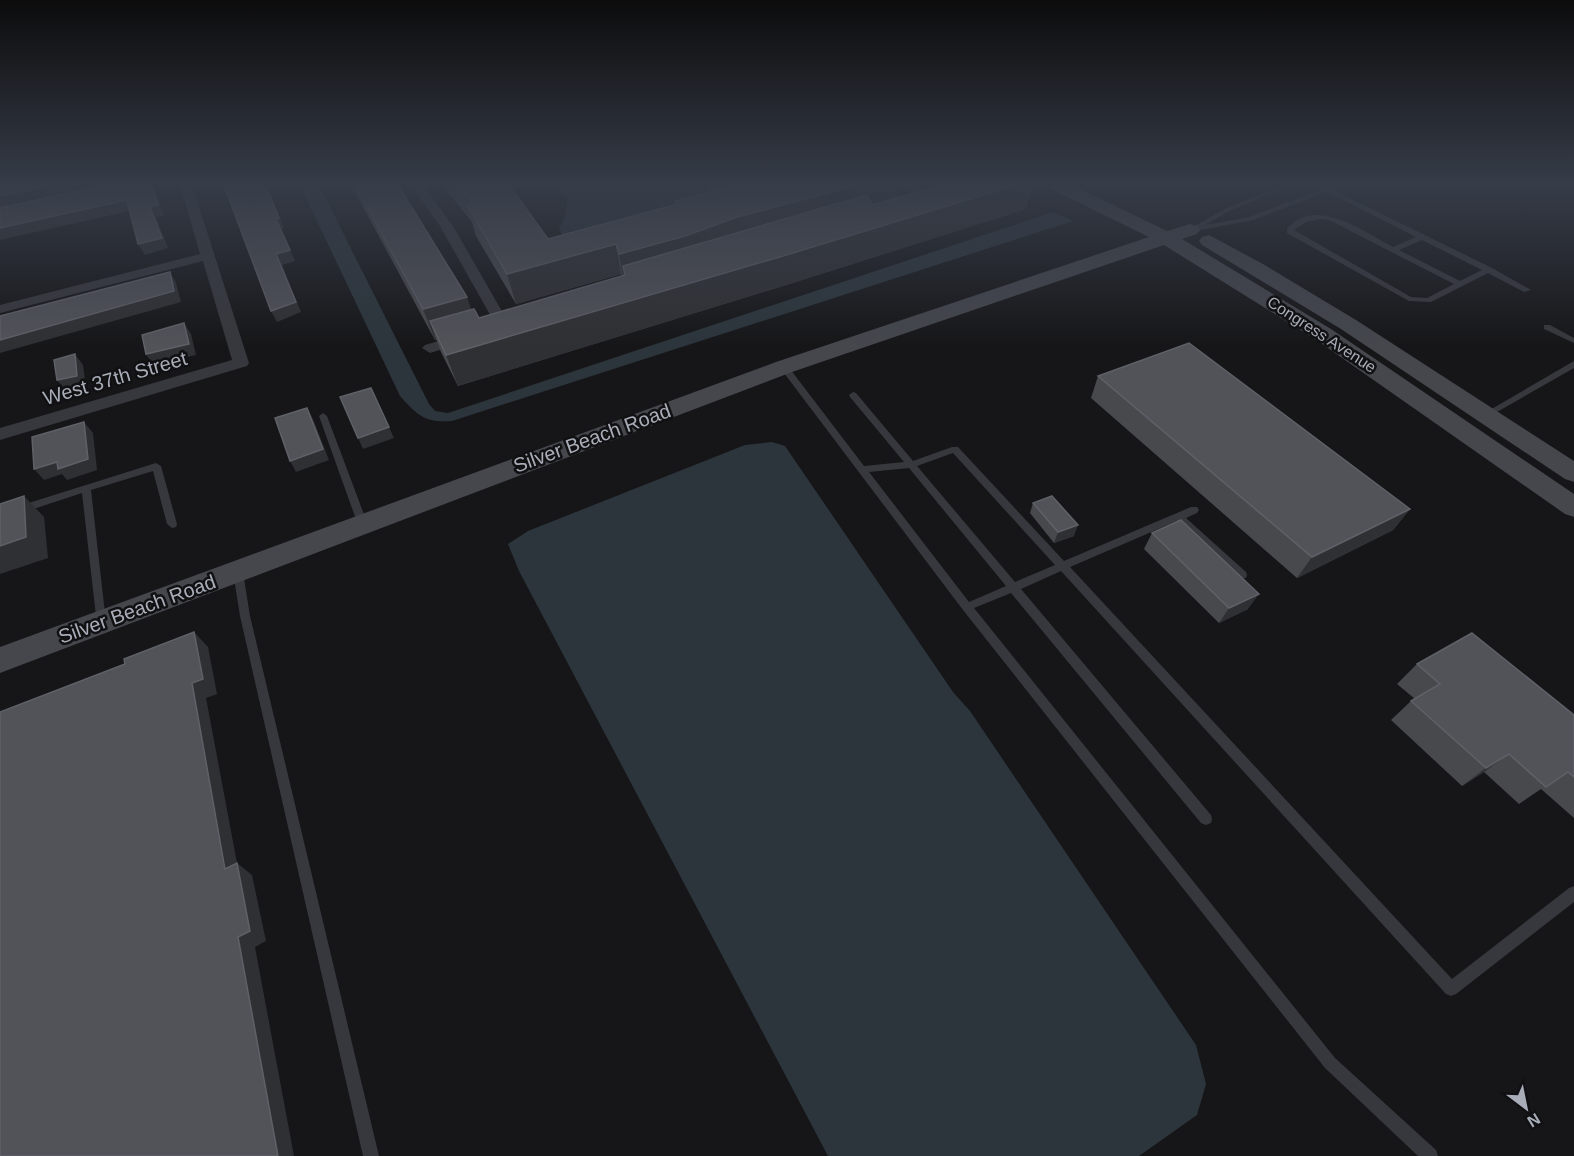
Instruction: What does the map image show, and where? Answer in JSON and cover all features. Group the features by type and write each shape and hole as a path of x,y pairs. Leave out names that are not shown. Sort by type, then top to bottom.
{"street":[{"path":"0,309 208,256 203,239"},
{"path":"430,348 510,325 454,239"},
{"name":"Silver Beach Road","path":"0,660 784,368 1164,239"},
{"name":"Congress Avenue","path":"1169,239 1275,303 1363,360 1574,507"},
{"name":"Congress Avenue","path":"1206,239 1296,291 1574,473"},
{"name":"West 37th Street","path":"0,434 241,363 208,256"}],"lane":[{"path":"1304,239 1409,299 1428,300 1489,270"},
{"path":"1372,239 1460,284"},
{"path":"1393,250 1418,239"},
{"path":"1426,239 1527,290"},
{"path":"1547,327 1574,341"},
{"path":"1487,414 1574,364"},
{"path":"784,368 967,607 1330,1063 1430,1156"},
{"path":"853,395 1206,819"},
{"path":"323,416 363,525"},
{"path":"862,469 910,465 955,449 1451,989 1574,893"},
{"path":"0,516 156,466 172,524"},
{"path":"86,489 101,622"},
{"path":"967,607 1194,510"},
{"path":"1179,517 1242,575"},
{"path":"237,572 245,616 371,1156"}],"shaded area":[{"path":"326,239 346,239 429,404 435,411 448,413 972,239 1017,239 452,421 435,421 423,417 400,396"},
{"path":"772,442 785,446 953,692 970,711 1196,1045 1206,1084 1197,1115 1139,1156 828,1156 519,571 508,544 528,531 745,445"}],"building":[{"path":"137,239 158,239 138,244"},
{"path":"244,239 285,239 290,250 276,254 296,302 271,311"},
{"path":"385,239 431,239 467,297 423,309"},
{"path":"487,239 674,239 619,254 616,244 507,274"},
{"path":"716,239 839,239 446,355 430,321 474,309 479,318 625,275 623,266"},
{"path":"170,272 174,291 0,340 0,316"},
{"path":"184,323 189,344 146,354 142,335"},
{"path":"1189,343 1410,509 1312,557 1098,376"},
{"path":"75,354 77,376 57,380 54,360"},
{"path":"371,388 389,427 358,438 340,397"},
{"path":"307,408 323,449 290,461 275,418"},
{"path":"84,422 88,459 58,469 57,462 34,469 32,437"},
{"path":"24,496 26,537 0,546 0,504"},
{"path":"1052,496 1078,525 1058,532 1033,503"},
{"path":"1181,520 1259,594 1229,608 1152,533"},
{"path":"194,632 203,679 192,683 225,869 237,863 250,931 238,937 278,1156 0,1156 0,712 125,664 124,659"},
{"path":"1472,633 1574,715 1574,777 1568,772 1546,787 1509,754 1486,768 1411,701 1440,684 1417,664"}]}
